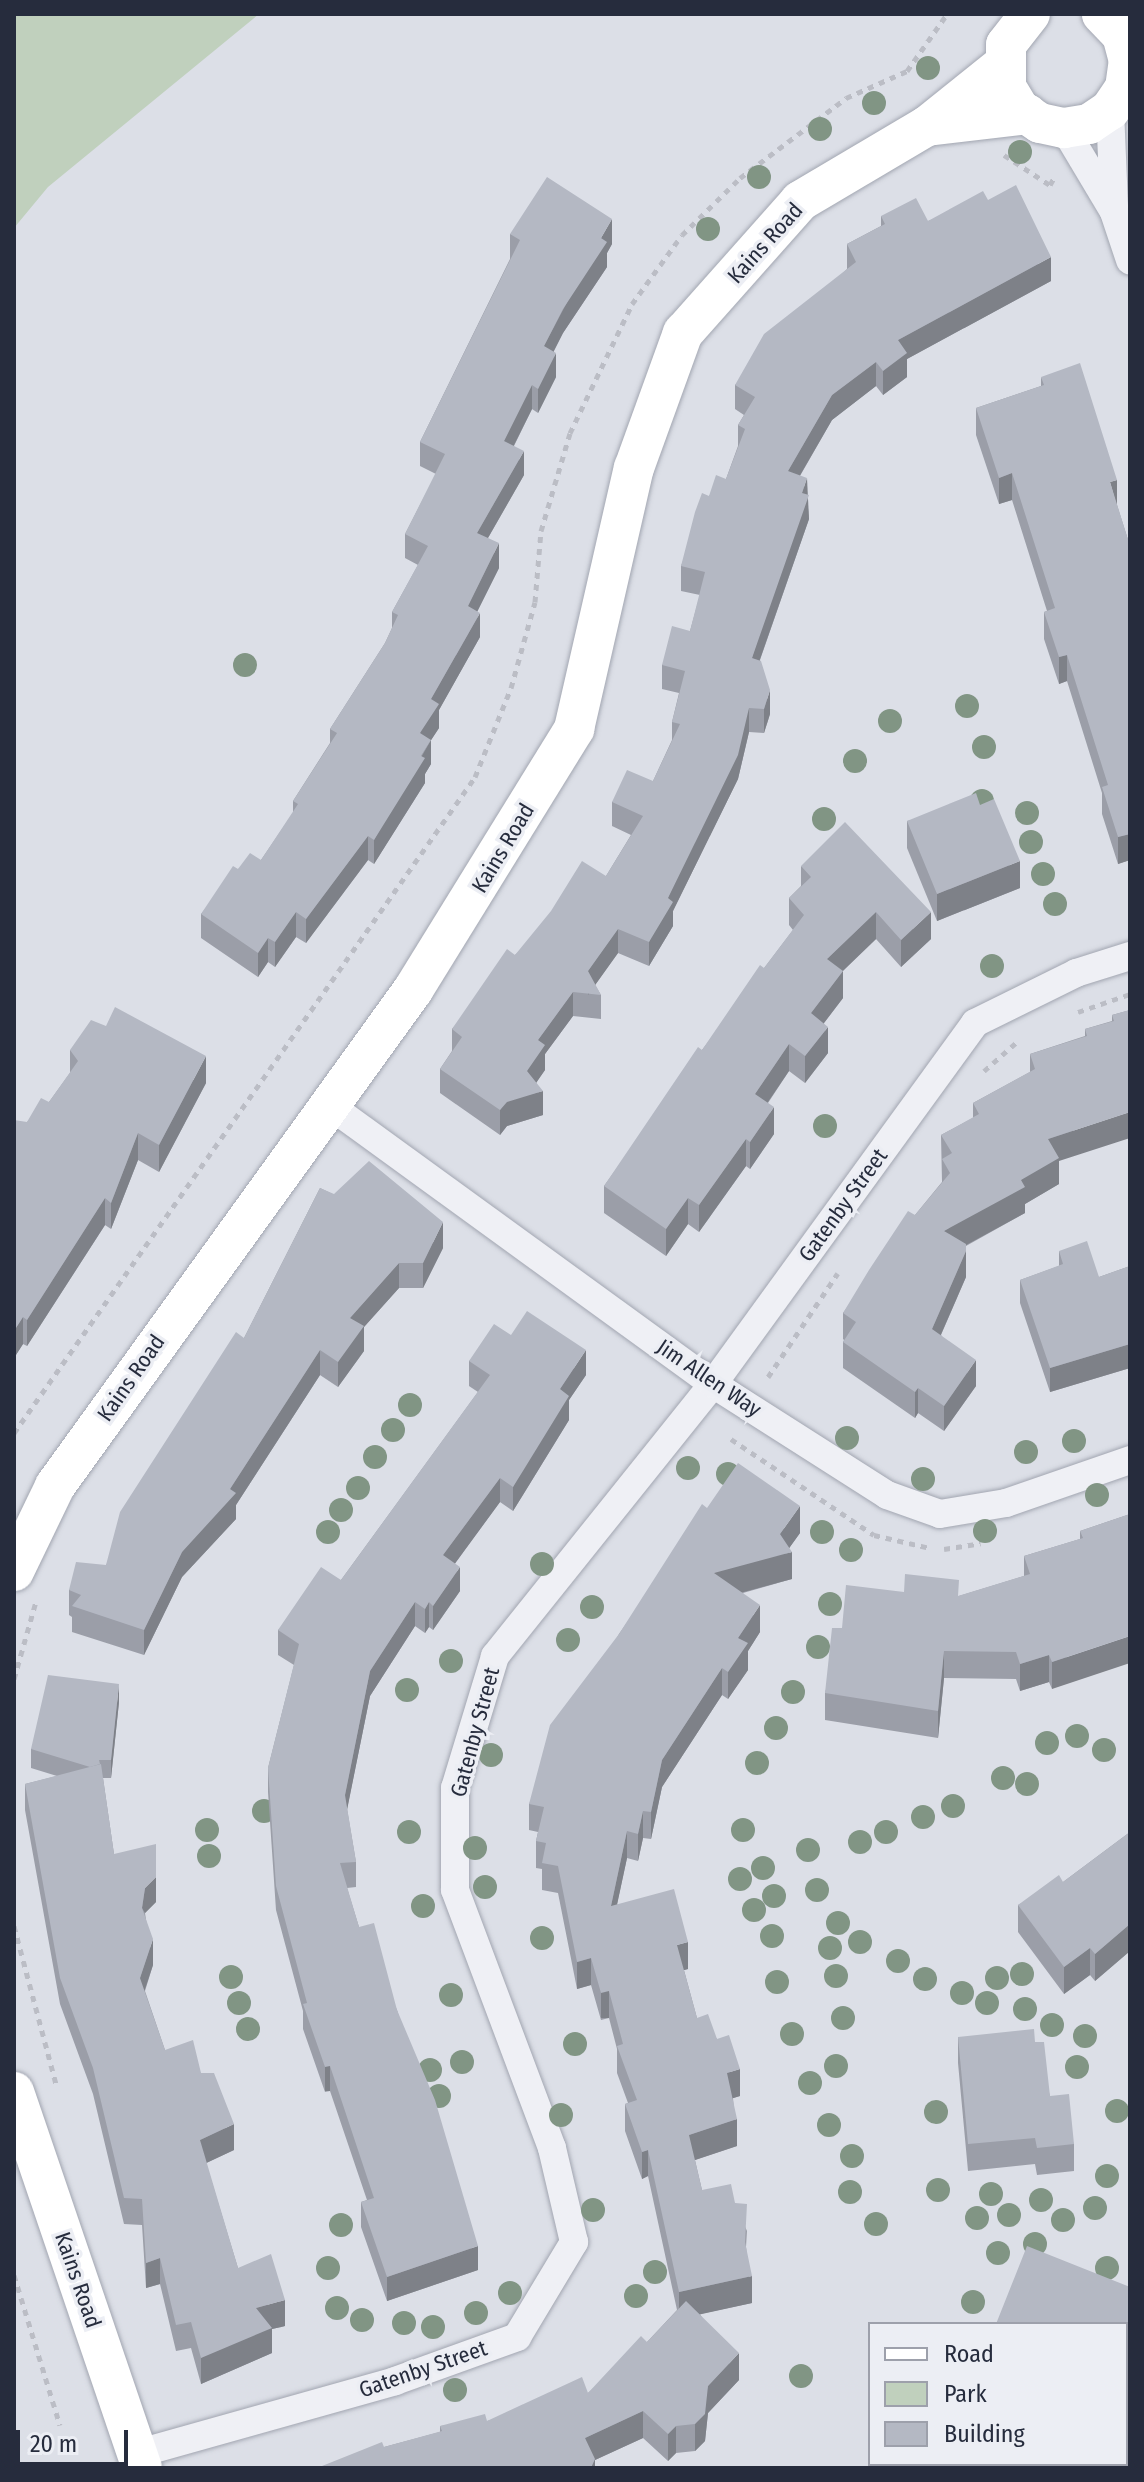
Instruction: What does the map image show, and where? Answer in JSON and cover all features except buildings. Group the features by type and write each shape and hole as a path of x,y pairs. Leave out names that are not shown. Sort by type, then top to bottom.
{"street":[{"path":"1030,14 1006,45 1002,66 1006,87 1027,114 1064,128 1089,124 1110,110 1125,88 1130,61 1122,35 1105,14"},
{"name":"Kains Road","path":"14,1571 55,1486 329,1105 492,868 574,729 634,468 683,333 800,201 927,126 1002,66"},
{"path":"1110,110 1114,212"},
{"name":"Kains Road","path":"927,126 1027,114"},
{"path":"1064,128 1114,212 1130,260"},
{"name":"Gatenby Street","path":"139,2461 395,2381 517,2337 574,2242 552,2148 455,1890 455,1788 495,1656 713,1384 975,1023 1076,973 1130,956"},
{"name":"Jim Allen Way","path":"329,1105 713,1384 887,1495 940,1514 1006,1503 1130,1460"},
{"name":"Kains Road","path":"14,2092 139,2461"}],"path":[{"path":"14,1433 475,777 519,659 535,602 541,531 570,433 632,304 682,235 740,178 846,98 907,71 947,14"},
{"path":"992,152 1050,185 1058,170"},
{"path":"14,2275 60,2425"}],"green space":[{"path":"14,14 259,14 48,187 14,228"}]}
